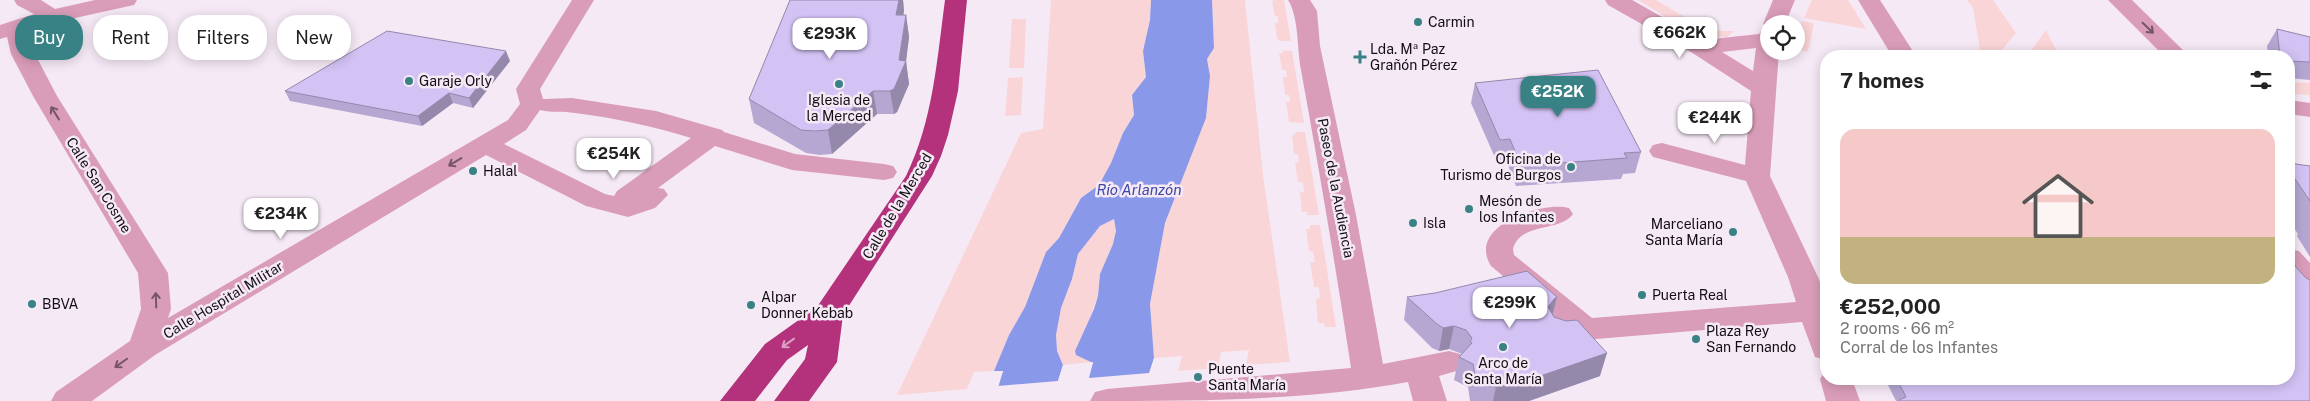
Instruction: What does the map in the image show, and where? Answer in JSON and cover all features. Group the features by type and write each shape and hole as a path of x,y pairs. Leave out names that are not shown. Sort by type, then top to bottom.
{"highway":[{"name":"Calle de la Merced","path":"737,401 776,352 828,314 884,231 930,156 938,131 956,0"},
{"name":"Calle de la Merced","path":"791,401 822,362 828,314"}],"street":[{"path":"25,0 50,15"},
{"path":"57,15 126,0"},
{"path":"583,0 528,89 532,104 537,111 572,105 656,119 792,162 884,172"},
{"name":"Paseo de la Audiencia","path":"1299,0 1306,11 1308,46 1342,215 1369,378"},
{"path":"1616,0 1699,47 1763,88"},
{"path":"1778,15 1784,0"},
{"path":"1869,0 1900,50"},
{"path":"2119,0 2171,50"},
{"name":"Calle San Cosme","path":"8,29 45,96 153,273 156,309 144,347"},
{"path":"1699,47 1760,35"},
{"path":"1559,214 1539,218 1511,230 1500,242 1498,253 1501,259 1573,330 1820,311 1756,176 1767,60"},
{"path":"2295,108 2310,110"},
{"name":"Calle Hospital Militar","path":"68,401 144,347 517,125 537,111"},
{"path":"485,144 596,200 628,208 645,202 645,193 713,136"},
{"path":"1662,151 1756,176"},
{"path":"1107,401 1369,378 1435,366 1430,401"},
{"path":"1838,385 1843,401"}],"shaded area":[{"path":"1051,0 1151,0 1150,20 1143,51 1146,77 1132,95 1134,115 1123,133 1111,163 1099,185 1081,198 1059,238 1046,252 1025,307 1009,335 994,371 974,372 967,389 897,395 1021,133 1043,129"},
{"path":"1212,0 1245,0 1263,175 1290,362 1246,365 1249,350 1221,352 1218,368 1178,371 1182,356 1154,358 1150,304 1165,223 1206,118 1210,76 1207,59 1214,48"},
{"path":"1284,0 1291,41 1277,39 1275,23 1278,23 1278,16 1275,16 1272,1"},
{"path":"1638,0 1656,0 1709,31 1734,31 1727,37 1703,34 1680,25"},
{"path":"1812,0 1848,0 1866,29 1805,18"},
{"path":"1967,0 1993,0 2016,33 2002,50 1980,50 1973,8"},
{"path":"1012,19 1026,19 1024,68 1009,68"},
{"path":"1805,22 1814,23 1808,52 1805,51"},
{"path":"2046,30 2056,50 2031,50"},
{"path":"1283,50 1292,51 1304,123 1289,122 1286,102 1290,102 1289,95 1285,95 1283,77 1287,77 1286,70 1282,70 1279,53 1283,53"},
{"path":"1023,77 1021,115 1005,116 1008,78"},
{"path":"2295,82 2310,83 2310,95 2295,94"},
{"path":"1295,132 1305,132 1319,215 1307,215 1307,212 1302,212 1300,192 1304,192 1303,183 1298,182 1295,163 1299,162 1298,154 1294,154 1292,135 1295,135"},
{"path":"1114,219 1116,231 1113,244 1100,274 1098,296 1076,355 1093,362 1063,365 1057,351 1056,335 1061,308 1072,279 1078,254 1100,226"},
{"path":"1310,225 1320,225 1336,327 1325,327 1324,323 1318,323 1316,299 1320,298 1319,287 1314,287 1310,262 1315,262 1313,252 1309,251 1306,229 1310,229"}],"water":[{"name":"Río Arlanzón","path":"1151,0 1212,0 1214,48 1207,59 1210,76 1206,118 1165,223 1150,304 1154,358 1143,401 1088,378 1093,363 1076,355 1075,351 1098,296 1100,274 1113,244 1116,231 1114,219 1100,226 1078,254 1072,279 1061,308 1056,335 1057,351 1063,365 1058,381 994,401 1003,371 994,371 1009,335 1025,307 1046,252 1059,238 1081,198 1099,185 1111,163 1123,133 1134,115 1132,95 1146,77 1143,51 1150,20"}],"pier":[{"path":"1154,358 1156,358 1145,401 1081,401 1090,364 1087,363 1093,362 1089,378 1149,373"},
{"path":"1063,365 1066,365 1057,401 991,401 1000,374 994,374 992,371 1003,371 998,386 1058,381"}],"building":[{"name":"Iglesia de la Merced","path":"790,0 899,0 896,15 906,15 899,60 906,61 894,89 890,91 873,91 828,130 815,131 801,130 749,99"},
{"path":"2277,29 2310,37 2310,62 2295,61 2295,50 2279,50"},
{"name":"Garaje Orly","path":"387,31 506,51 469,98 449,93 418,116 285,91 338,60 351,60 351,52"},
{"path":"1598,70 1641,152 1624,153 1627,158 1521,166 1510,139 1500,140 1475,83"},
{"path":"2295,164 2310,166 2310,201 2295,179"},
{"path":"2295,266 2310,280 2310,401 1899,401 1906,397 1900,385 2295,385"},
{"name":"Arco de Santa María","path":"1527,271 1557,297 1548,307 1554,317 1566,321 1577,320 1607,353 1523,382 1496,387 1484,386 1476,381 1473,364 1459,357 1472,343 1470,342 1472,338 1466,330 1454,326 1443,328 1407,297 1435,293"}],"place":[{"name":"Carmin","path":"1418,22"},
{"name":"Lda. Mª Paz Grañón Pérez","path":"1360,57"},
{"name":"Garaje Orly","path":"409,81"},
{"name":"Iglesia de la Merced","path":"839,84"},
{"name":"Oficina de Turismo de Burgos","path":"1571,167"},
{"name":"Halal","path":"473,171"},
{"name":"Mesón de los Infantes","path":"1469,209"},
{"name":"Isla","path":"1413,223"},
{"name":"Marceliano Santa María","path":"1733,232"},
{"name":"Puerta Real","path":"1642,295"},
{"name":"BBVA","path":"32,304"},
{"name":"Alpar Donner Kebab","path":"751,305"},
{"name":"Plaza Rey San Fernando","path":"1696,339"},
{"name":"Arco de Santa María","path":"1503,347"},
{"name":"Puente Santa María","path":"1198,377"}]}
